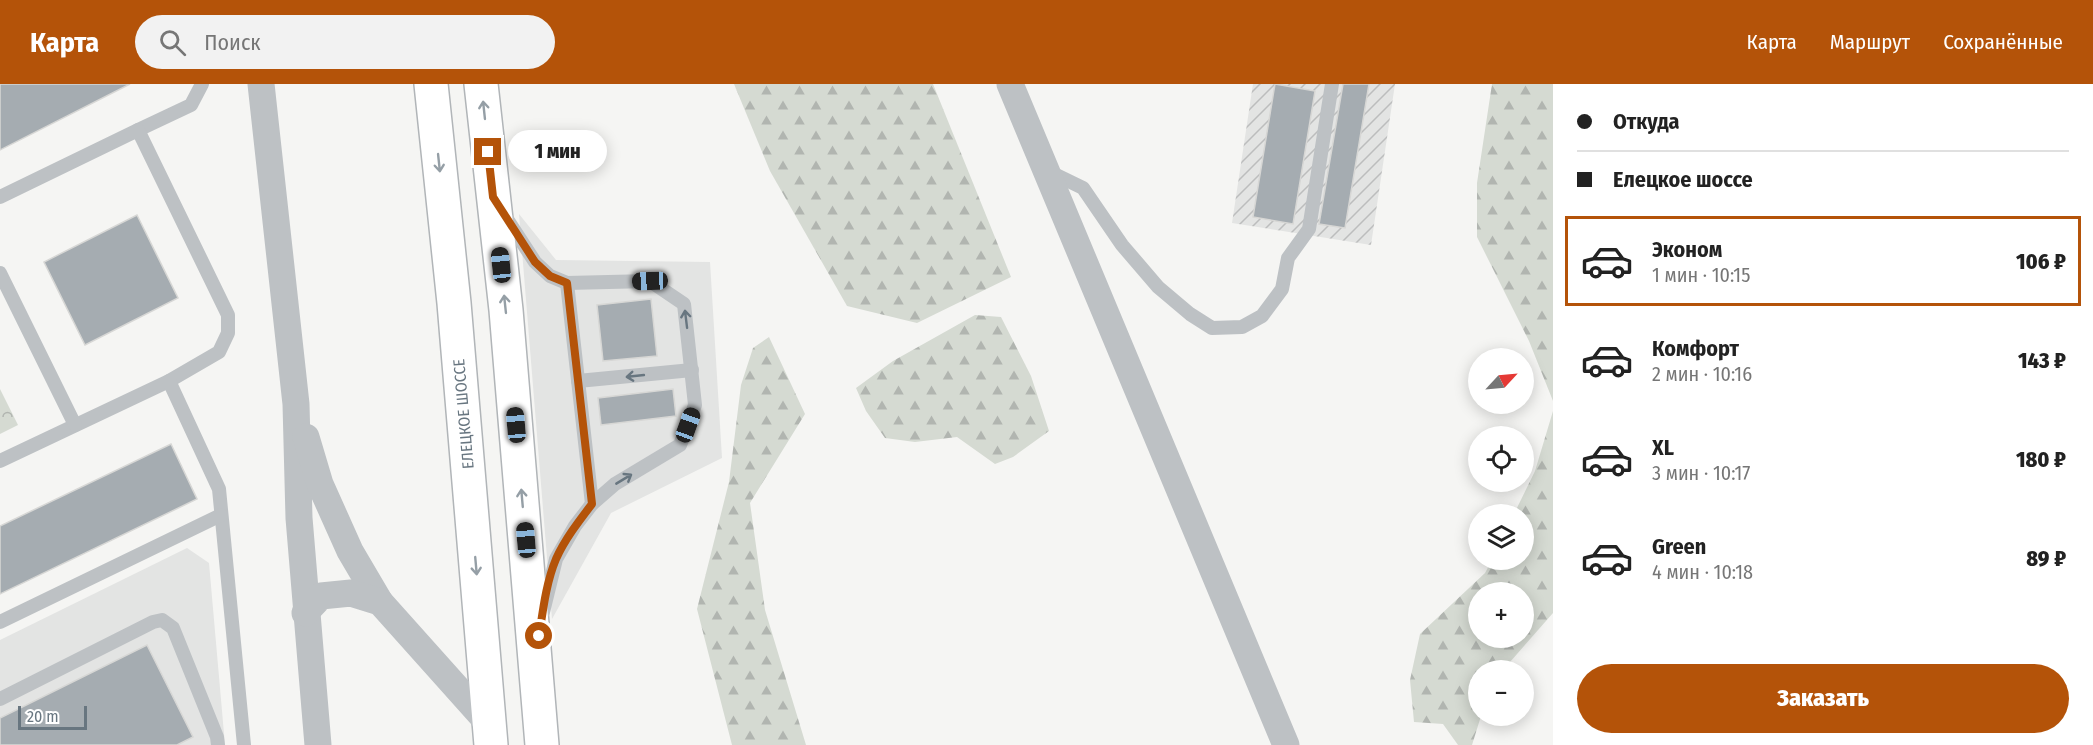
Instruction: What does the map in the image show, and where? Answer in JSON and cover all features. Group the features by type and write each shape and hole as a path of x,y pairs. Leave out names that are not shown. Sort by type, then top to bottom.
{"main road":[{"name":"ЕЛЕЦКОЕ ШОССЕ","path":"431,84 454,303 490,735"},
{"path":"481,84 506,310 542,745"}],"street":[{"path":"261,84 296,404 299,518 305,613 318,745"},
{"path":"1010,84 1286,745"},
{"path":"296,404 320,484 350,551 380,602 490,735"},
{"path":"305,613 321,596 351,593 380,602"}],"lane":[{"path":"0,197 191,105 202,84"},
{"path":"1046,170 1083,188 1122,245 1158,287 1190,314 1212,328 1242,327 1262,316 1282,289 1288,258 1309,229 1332,84"},
{"path":"0,461 169,381 219,352 228,333 228,315 138,130"},
{"path":"493,197 535,262 550,276 567,283 650,281 684,304 692,370 695,405 681,445 615,484 592,504 575,526 556,559 545,597 536,655"},
{"path":"0,273 75,426"},
{"path":"567,283 592,504"},
{"path":"578,381 692,370"},
{"path":"169,381 219,489 244,745"},
{"path":"0,622 220,515"},
{"path":"0,699 153,622 162,620 173,628 217,737 218,745"}],"shaded area":[{"path":"1253,84 1395,84 1371,245 1232,223"},
{"path":"519,214 556,260 710,262 722,458 611,513 552,619"},
{"path":"187,548 209,563 225,745 0,745 0,640"}],"green space":[{"path":"734,84 933,84 1011,277 917,323 847,306 770,171"},
{"path":"1492,84 1553,84 1553,401 1534,354 1534,348 1532,348 1477,237 1477,183"},
{"path":"975,315 1001,317 1031,376 1049,431 1013,457 995,464 957,437 915,442 885,438 866,411 856,388 893,361"},
{"path":"769,337 805,414 750,503 765,610 806,745 732,745 697,609 729,482 741,385 753,348"},
{"path":"0,389 18,425 0,434"},
{"path":"1553,411 1553,613 1534,635 1534,582 1475,582 1487,570 1534,570 1534,504 1519,504 1525,492 1534,492 1534,473"},
{"path":"1468,589 1468,648 1522,648 1512,660 1468,660 1468,726 1478,726 1472,745 1458,745 1443,724 1414,722 1410,680 1420,634"}],"building":[{"path":"0,84 130,84 0,150"},
{"path":"1275,84 1315,91 1293,224 1253,217"},
{"path":"1343,84 1369,84 1345,228 1319,224"},
{"path":"137,215 178,298 85,345 44,262"},
{"path":"651,299 657,356 603,361 597,305"},
{"path":"673,389 676,416 601,425 598,398"},
{"path":"171,444 197,499 0,594 0,526"},
{"path":"147,645 193,737 177,745 0,745 0,718"}],"route":[{"path":"488,152 493,197 514,232 535,262 550,276 567,283 592,504 575,526 556,559 545,597 539,636"}]}
